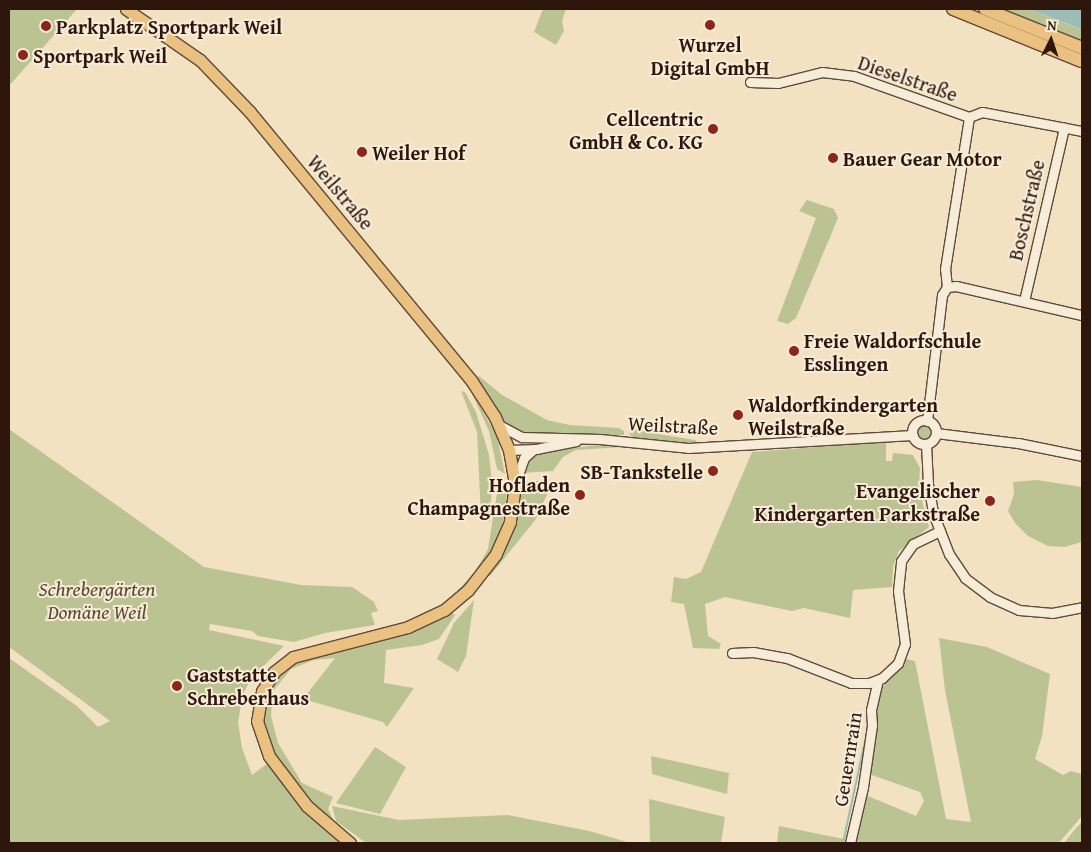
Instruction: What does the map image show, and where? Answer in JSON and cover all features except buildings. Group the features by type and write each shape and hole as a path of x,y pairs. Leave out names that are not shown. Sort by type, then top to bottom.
{"highway":[{"path":"953,9 1082,61"},
{"path":"985,9 1082,48"}],"main road":[{"name":"Weilstraße","path":"126,9 190,52 240,101 444,344 479,391 499,425 509,450"},
{"path":"350,843 306,806 268,756 257,721 264,686 278,667 298,654 408,627 436,614 460,597 481,577 501,546 510,522 517,465 509,450"}],"street":[{"name":"Dieselstraße","path":"750,82 778,83 822,72 854,76 970,117 982,112 1082,131"},
{"path":"927,421 942,295 947,287 945,269 970,117"},
{"name":"Boschstraße","path":"1024,301 1064,128"},
{"path":"947,287 956,286 1082,315"},
{"path":"926,444 918,442 913,434 917,424 927,421 933,424 936,433"},
{"name":"Weilstraße","path":"499,425 513,435 533,438 581,439 700,448 913,434"},
{"path":"936,433 926,444 928,491 940,531 961,572 995,600 1036,613 1082,607"},
{"path":"936,433 1018,442 1082,456"},
{"path":"509,450 533,438"},
{"name":"Weilstraße","path":"509,450 536,449 581,439"},
{"path":"517,465 536,449"},
{"path":"878,680 896,667 904,648 905,631 898,591 903,556 913,544 940,531"},
{"name":"Geuernrain","path":"732,653 754,652 787,658 851,683 878,680 871,710 872,725 863,787 850,843"}],"green space":[{"name":"Sportpark Weil","path":"9,9 77,9 9,86"},
{"path":"543,9 566,9 562,21 564,31 556,45 534,32"},
{"path":"1003,9 1029,9 1082,30 1082,41"},
{"path":"807,200 834,209 838,218 796,318 788,324 777,321 816,218 799,211"},
{"path":"479,376 502,395 547,420 570,425 619,428 624,431 624,435 525,435 509,428 477,378"},
{"path":"469,387 497,436 505,474 497,469 489,431"},
{"path":"461,391 465,392 476,412 489,455 492,482 490,522 481,516 477,432"},
{"path":"924,425 929,427 931,432 929,437 924,439 919,437 917,432 919,427"},
{"name":"Schrebergärten Domäne Weil","path":"9,429 204,567 301,585 352,587 374,602 378,611 371,613 375,625 325,633 294,642 258,636 252,631 210,624 209,630 284,646 252,677 243,694 238,722 242,748 252,775 268,763 344,843 9,843 9,658 77,706 98,727 110,721 9,647"},
{"path":"634,430 695,440 697,442 677,444 633,439 629,433"},
{"path":"886,443 886,461 892,461 893,453 913,455 920,468 919,489 929,527 899,551 893,567 892,587 853,590 850,618 804,608 792,611 725,597 705,604 708,636 721,644 719,649 693,648 684,604 671,602 674,577 686,579 701,572 752,452"},
{"path":"606,444 623,447 576,450 563,457 553,471 523,473 525,461 538,452"},
{"path":"1037,480 1082,487 1082,542 1064,547 1048,546 1028,536 1015,523 1008,511 1014,494 1013,482"},
{"path":"506,481 507,509 495,546 460,592 458,590 475,572 488,549 498,487"},
{"path":"523,481 546,481 549,490 536,519 490,576 488,574 512,533"},
{"path":"474,600 466,656 458,672 437,659 454,623"},
{"path":"449,610 455,615 439,639 422,645 386,650 384,683 414,688 387,727 383,722 303,699 335,658 314,660 291,669 273,691 271,716 278,743 302,783 333,797 328,809 335,823 320,815 271,751 262,723 263,698 273,680 297,660"},
{"path":"939,638 987,647 1050,674 1042,736 1035,759 1063,775 1071,771 1082,774 1082,816 1059,843 853,843 863,794 916,816 924,801 920,792 866,773 880,690 906,659 915,661 946,819 971,822 945,690"},
{"path":"375,747 406,767 380,814 336,803"},
{"path":"651,756 729,773 727,794 652,774"},
{"path":"649,799 725,817 721,843 650,843"},
{"path":"332,806 399,820 508,815 589,831 631,843 366,843 336,821"},
{"path":"1082,822 1082,843 1064,843 1076,828"},
{"path":"779,826 844,839 843,843 777,843"}],"water":[{"path":"1029,9 1082,9 1082,30 1073,26"}],"waterway":[{"path":"843,843 867,732"}],"place":[{"name":"Wurzel Digital GmbH","path":"710,25"},
{"name":"Parkplatz Sportpark Weil","path":"46,26"},
{"name":"Sportpark Weil","path":"23,55"},
{"name":"Cellcentric GmbH & Co. KG","path":"713,129"},
{"name":"Weiler Hof","path":"362,152"},
{"name":"Bauer Gear Motor","path":"833,158"},
{"name":"Freie Waldorfschule Esslingen","path":"794,351"},
{"name":"Waldorfkindergarten Weilstraße","path":"738,415"},
{"name":"SB-Tankstelle","path":"713,471"},
{"name":"Hofladen Champagnestraße","path":"580,495"},
{"name":"Evangelischer Kindergarten Parkstraße","path":"990,501"},
{"name":"Gaststatte Schreberhaus","path":"177,686"}]}
